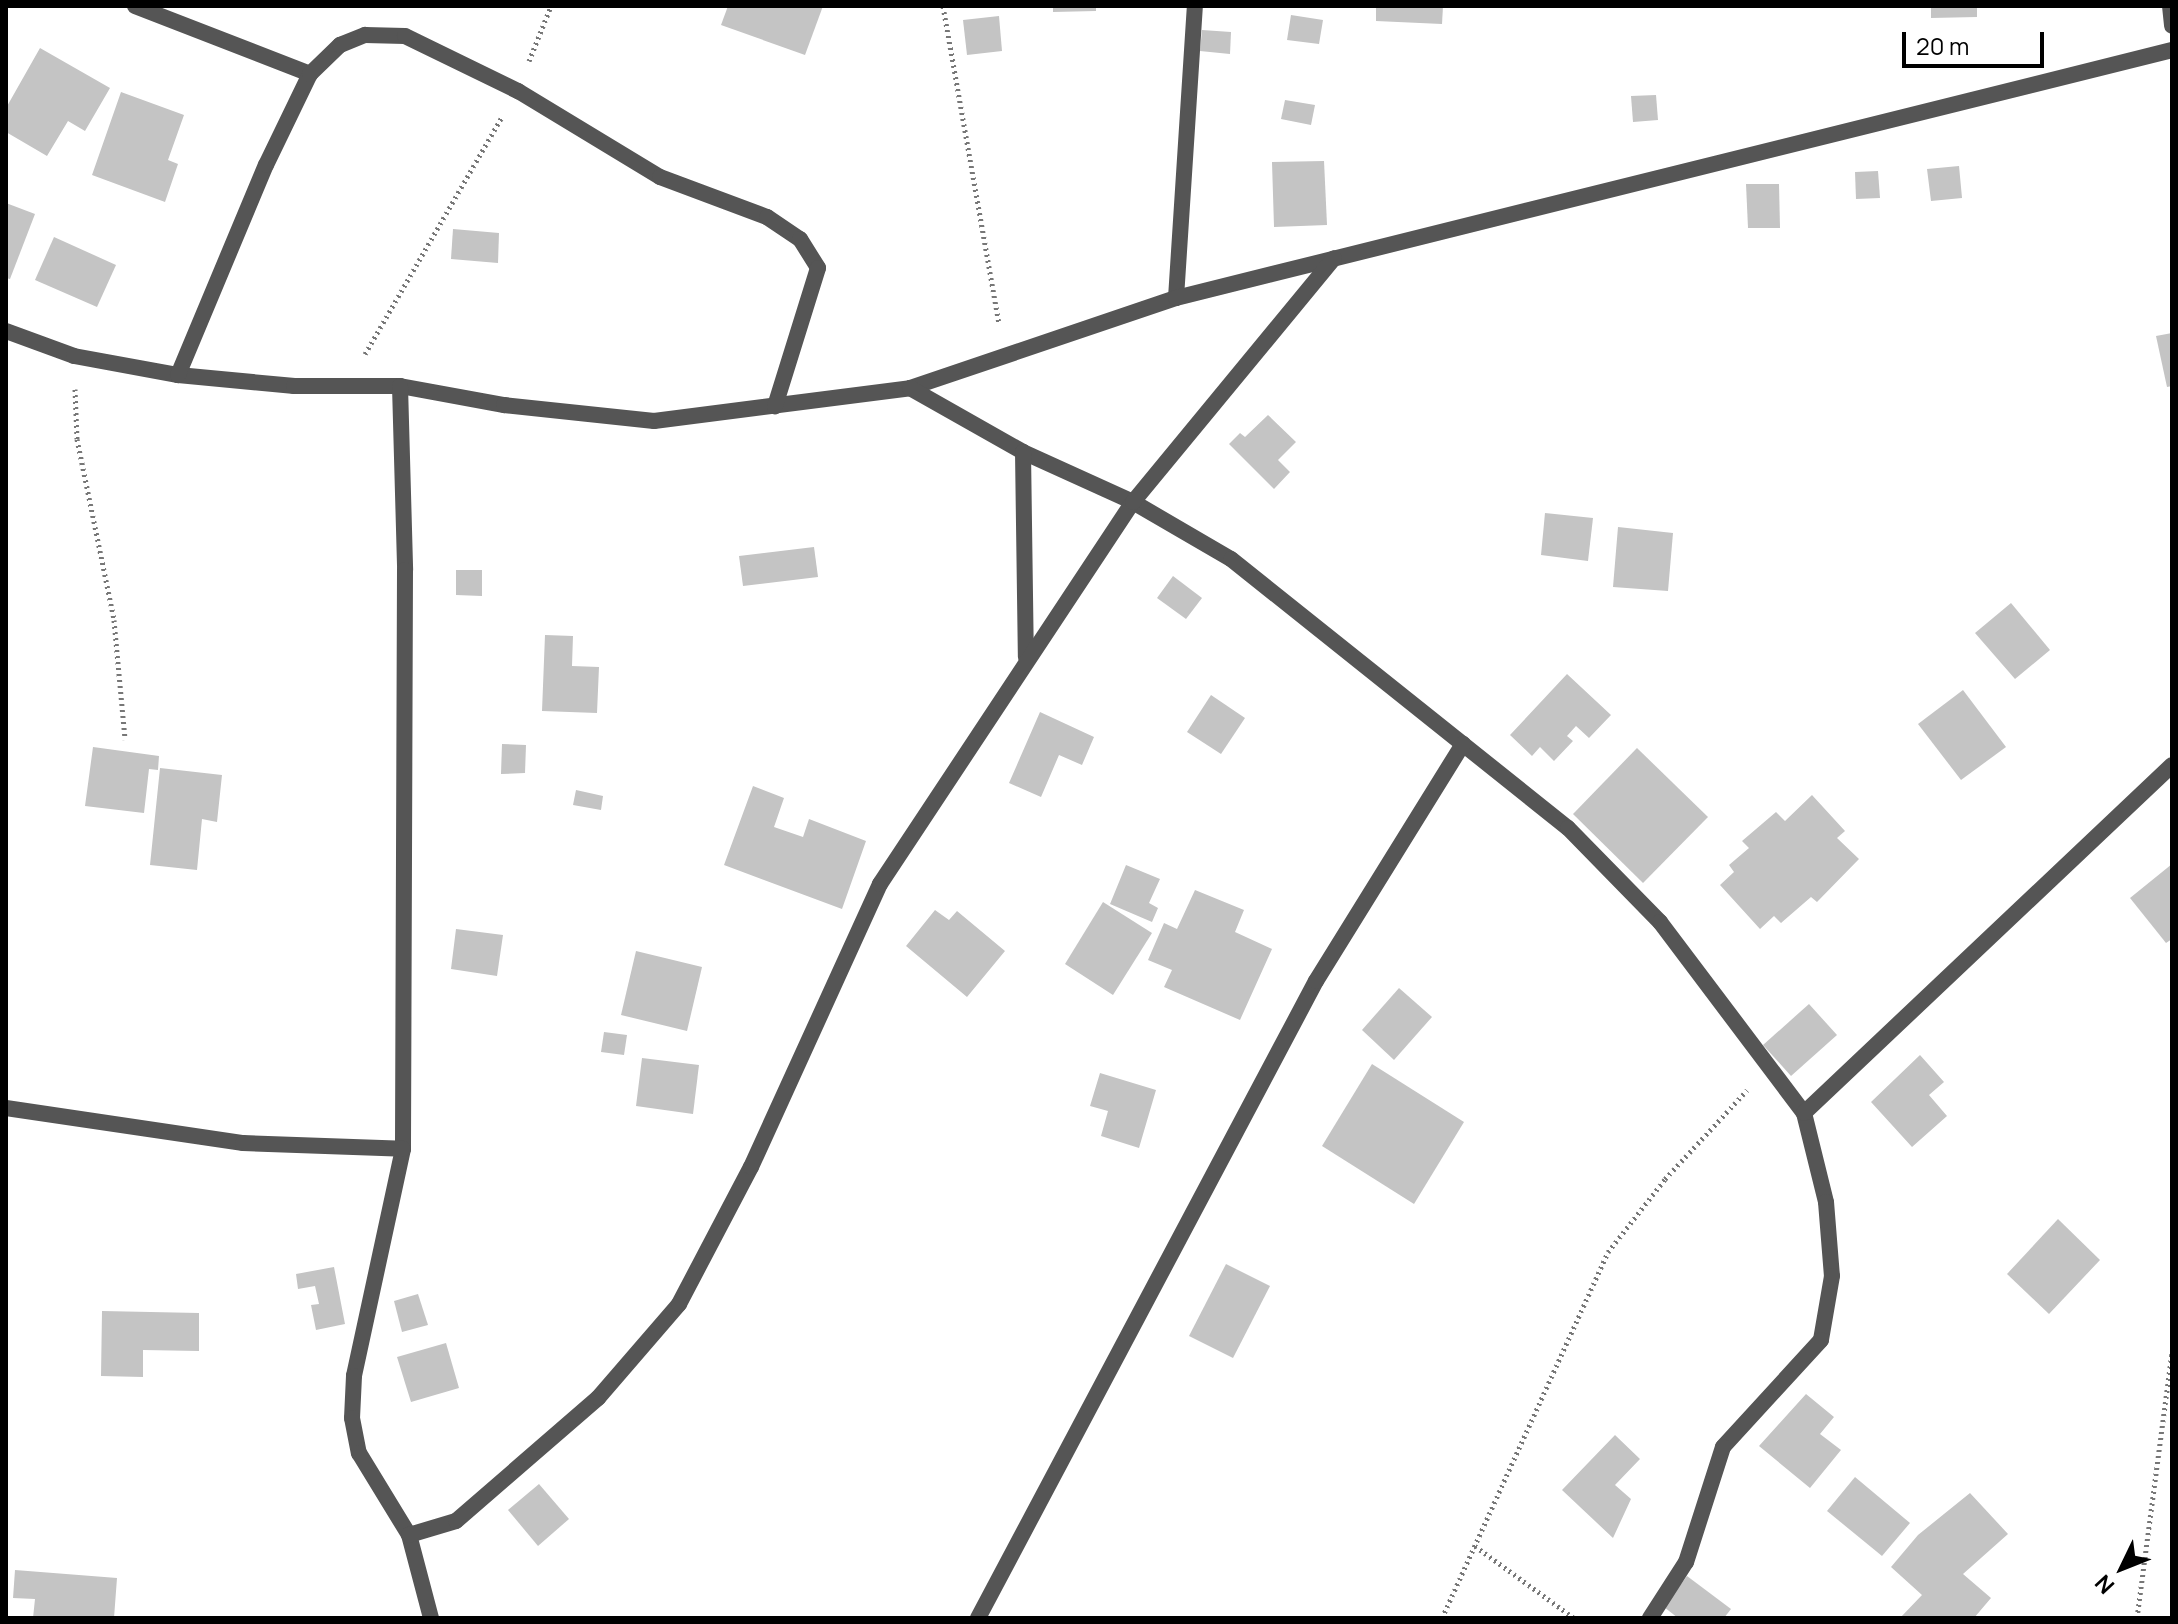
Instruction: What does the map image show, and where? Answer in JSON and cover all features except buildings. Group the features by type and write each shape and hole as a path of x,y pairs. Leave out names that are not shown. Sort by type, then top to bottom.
{"street":[{"path":"135,6 310,74"},
{"path":"1176,298 1195,6"},
{"path":"2170,6 2172,26"},
{"path":"178,375 266,165 310,74 340,45 365,35 405,36 518,91 660,177 767,217 800,239 818,268 775,406"},
{"path":"6,331 74,356 178,375 400,386 504,405 654,421 775,406 910,388 1176,298 2172,50"},
{"path":"409,1535 456,1521 598,1398 679,1304 751,1167 880,884 1026,657 1133,502 1334,258"},
{"path":"400,386 405,570 403,1149 354,1376 352,1418 359,1453 409,1535 431,1618"},
{"path":"910,388 1023,452 1133,502 1231,559 1568,828 1660,922 1804,1113 1826,1202 1832,1276 1821,1340 1723,1447 1686,1562 1650,1618"},
{"path":"1023,452 1026,657"},
{"path":"978,1618 1316,981 1463,744"},
{"path":"1804,1113 2172,765"},
{"path":"6,1108 243,1143 403,1149"}],"path":[{"path":"346,385 518,91 551,6"},
{"path":"943,6 1004,355"},
{"path":"74,356 77,439 114,620 125,739"},
{"path":"1442,1618 1608,1252 1665,1179 1769,1066"},
{"path":"2137,1618 2172,1351"},
{"path":"1475,1546 1574,1618"}]}
